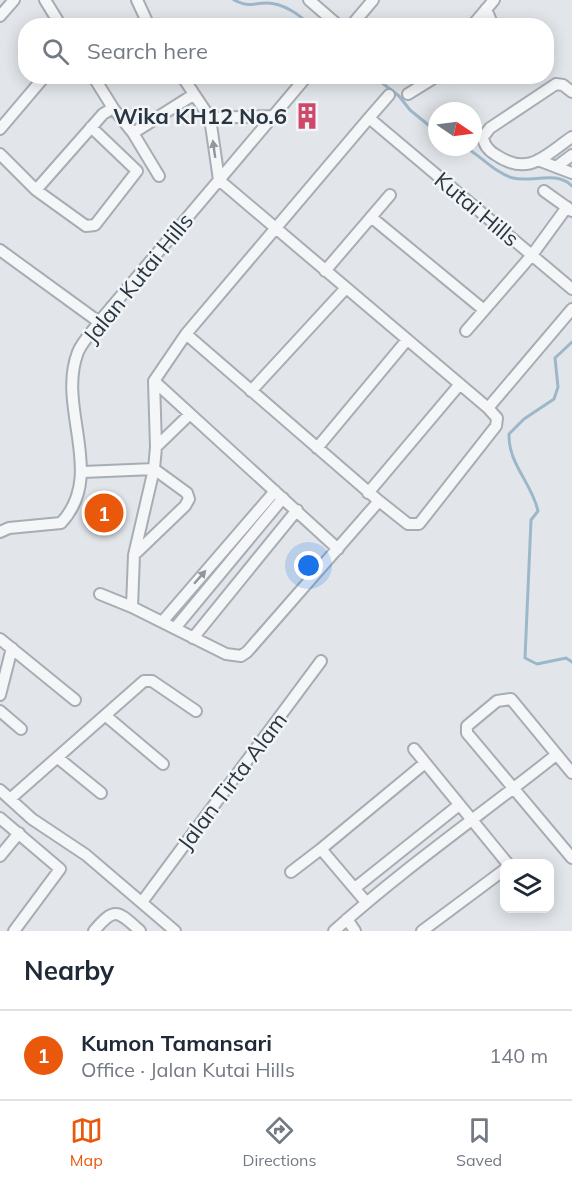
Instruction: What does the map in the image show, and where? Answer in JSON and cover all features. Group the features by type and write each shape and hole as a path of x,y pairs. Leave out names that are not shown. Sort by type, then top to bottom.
{"street":[{"path":"0,16 14,0"},
{"path":"45,0 56,18"},
{"path":"136,0 145,18"},
{"path":"309,0 330,18"},
{"path":"358,18 373,0"},
{"path":"479,18 490,4"},
{"path":"0,129 38,84"},
{"path":"98,84 133,133 159,176"},
{"path":"186,334 368,493 408,524 419,524 494,429 497,418 488,408 219,180 210,118 187,84"},
{"name":"Jalan Kutai Hills","path":"0,532 9,528 61,523 72,509 83,472 75,411 74,371 78,351 99,322 300,84"},
{"path":"408,94 425,84"},
{"path":"572,92 556,84 490,128 483,137 484,144 490,152 512,165 521,166 538,160 572,138"},
{"path":"133,133 193,95"},
{"path":"132,607 134,555 154,469 156,447 154,381 186,334 389,95"},
{"path":"36,190 91,128 114,108"},
{"path":"210,118 272,116"},
{"name":"Kutai Hills","path":"369,118 572,290"},
{"path":"91,128 137,171"},
{"path":"0,154 36,190 90,227 95,225 147,158"},
{"path":"556,166 572,155"},
{"path":"538,160 572,173"},
{"path":"544,191 570,209"},
{"path":"325,271 390,195"},
{"name":"Kutai Hills","path":"465,331 570,209"},
{"path":"371,218 483,310"},
{"path":"0,250 99,322"},
{"path":"251,391 346,288"},
{"path":"488,408 572,309"},
{"path":"317,448 407,340"},
{"path":"154,381 338,549"},
{"path":"368,493 460,384"},
{"path":"156,447 189,415"},
{"path":"83,472 154,469 187,493 189,500 134,555"},
{"path":"162,622 279,494"},
{"path":"175,628 279,494"},
{"path":"100,594 132,607 226,654 241,656 247,652 379,501"},
{"path":"193,638 297,510"},
{"path":"0,639 75,700"},
{"path":"0,695 12,648"},
{"name":"Jalan Tirta Alam","path":"142,902 321,660"},
{"path":"10,799 141,683 148,680 196,711"},
{"path":"572,773 514,701 503,698 470,721 467,733 572,858"},
{"path":"0,711 21,729"},
{"path":"106,716 163,764"},
{"path":"414,749 504,859"},
{"path":"334,931 366,902 471,818 515,788 556,755"},
{"path":"58,758 101,793"},
{"path":"291,872 425,763"},
{"path":"0,790 32,819 86,855 175,931"},
{"path":"355,888 459,805"},
{"path":"0,818 60,870 14,931"},
{"path":"0,856 19,833"},
{"path":"321,849 366,902"},
{"path":"422,931 500,873"},
{"path":"94,931 107,915 115,913 123,915 141,931"},
{"path":"347,919 355,931"}],"waterway":[{"path":"234,0 247,4 279,5 302,18"},
{"path":"383,84 428,125"},
{"path":"478,156 506,176 520,179 559,179 572,186"},
{"path":"572,342 555,358 558,387 554,399 524,419 509,434 512,455 531,491 538,511 531,520 525,658 537,664 566,658 572,662"}],"place":[{"name":"Wika KH12 No.6","path":"307,116"},
{"name":"Kumon Tamansari","path":"104,513"}]}
